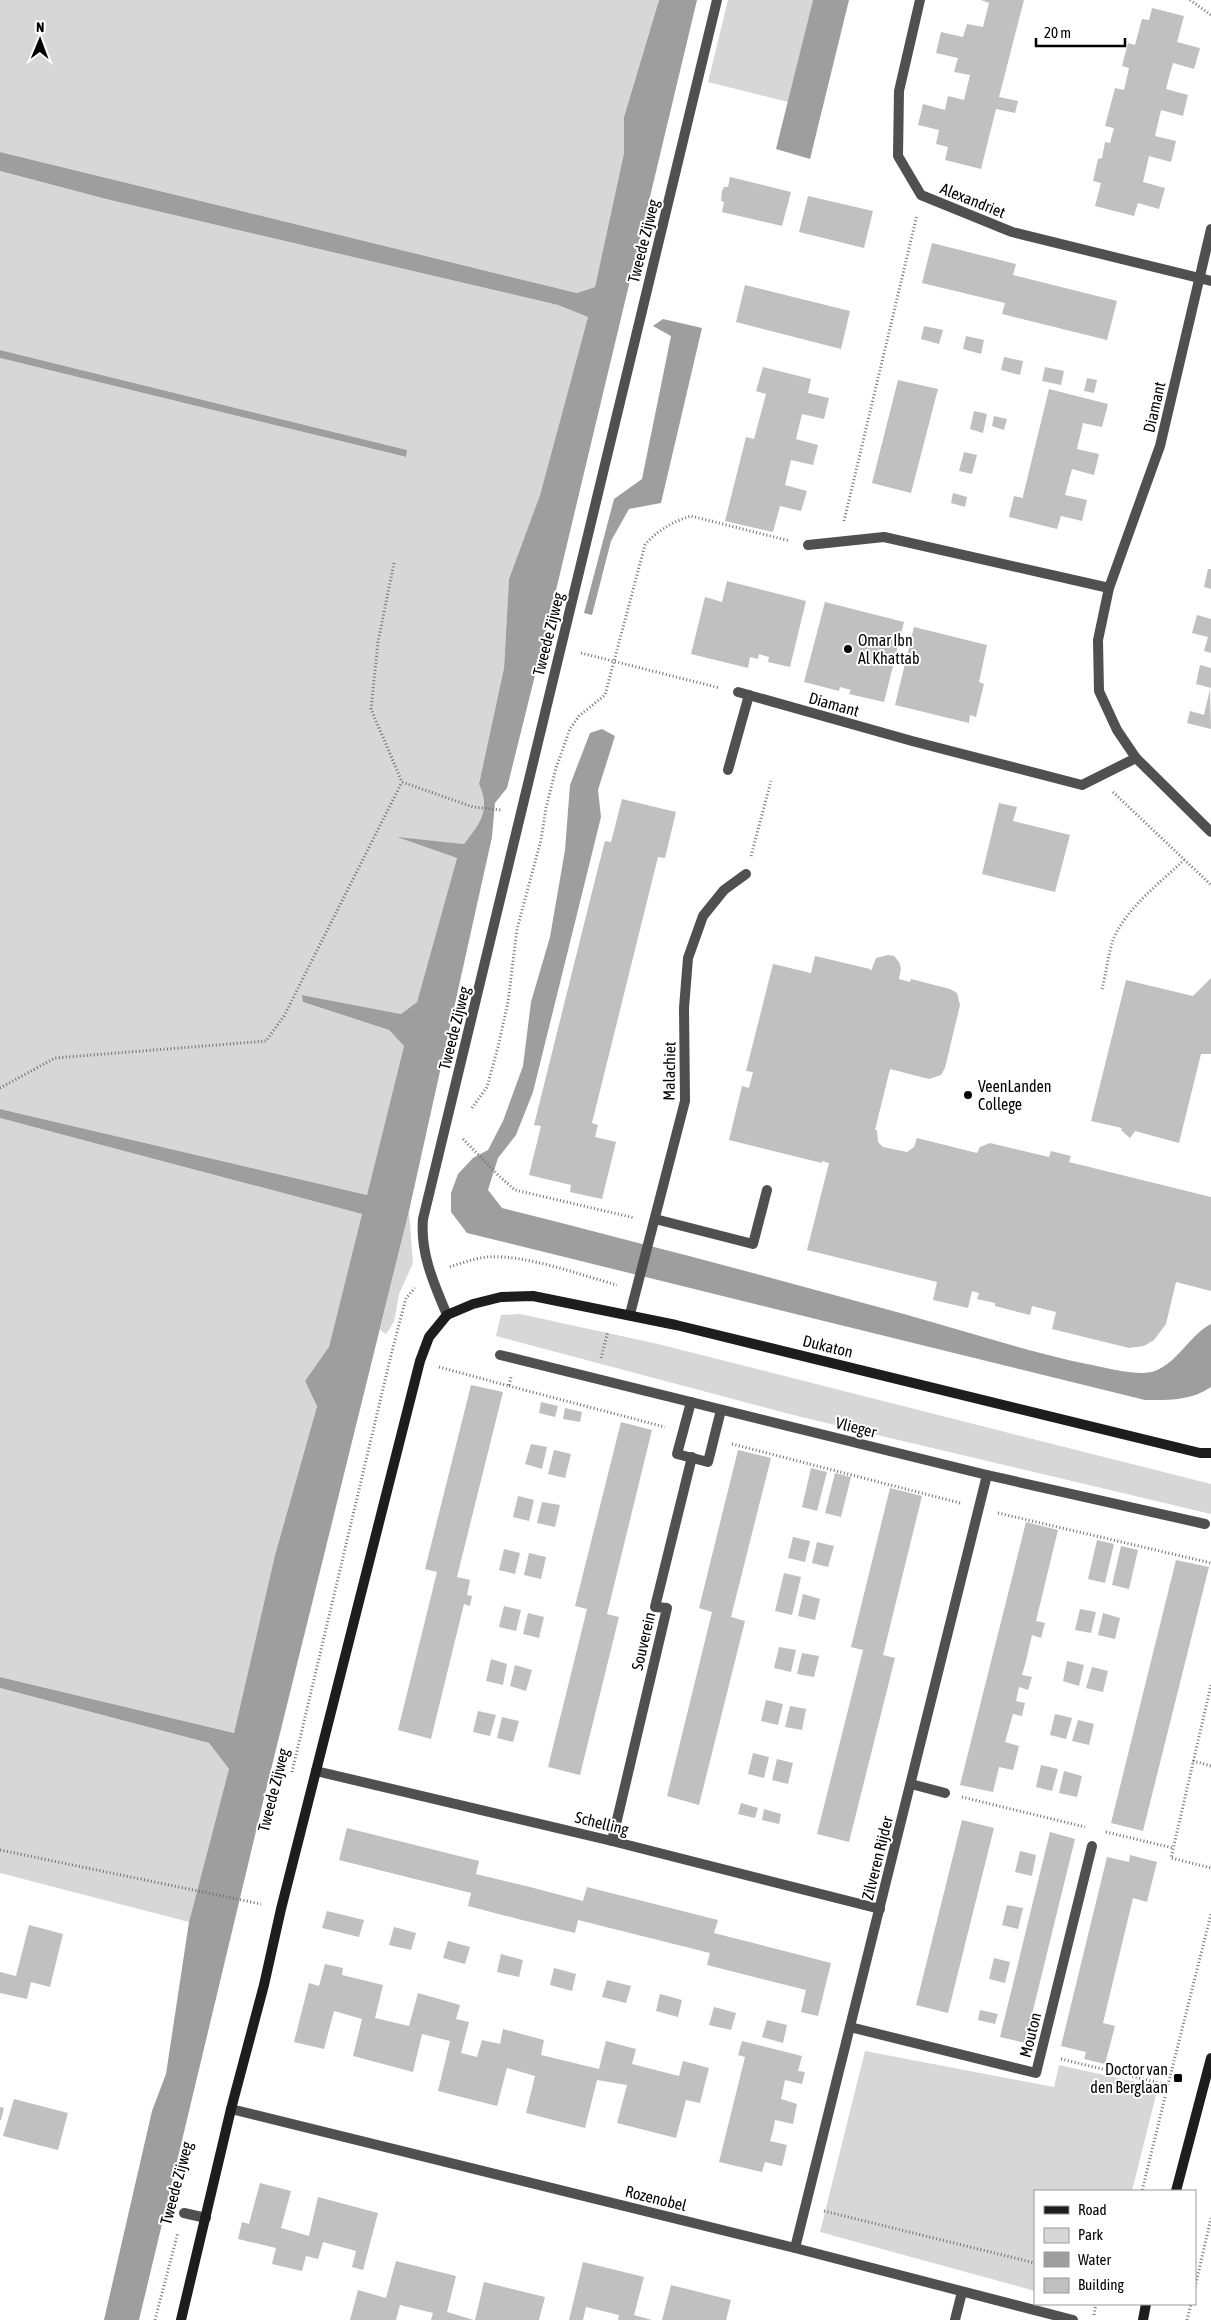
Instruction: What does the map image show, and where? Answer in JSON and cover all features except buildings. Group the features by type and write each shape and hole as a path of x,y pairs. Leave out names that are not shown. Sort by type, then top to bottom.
{"street":[{"name":"Tweede Zijweg","path":"447,1315 431,1276 421,1236 423,1218 717,0"},
{"name":"Alexandriet","path":"920,0 899,92 898,156 921,195 1012,232 1211,281"},
{"name":"Diamant","path":"1211,229 1160,446 1109,588 1098,640 1099,691 1117,730 1136,758 1211,832"},
{"path":"808,545 884,537 1109,588"},
{"name":"Diamant","path":"738,692 912,742 1082,785 1136,758"},
{"path":"728,770 749,695"},
{"name":"Malachiet","path":"630,1314 685,1101 684,1008 688,958 702,916 724,890 746,874"},
{"path":"655,1219 753,1244 767,1190"},
{"name":"Dukaton","path":"447,1315 472,1304 501,1297 533,1296 630,1314 1200,1453 1211,1453"},
{"path":"181,2320 281,1909 420,1362 429,1337 447,1315"},
{"name":"Vlieger","path":"500,1356 987,1475 1205,1524"},
{"path":"691,1402 677,1454 708,1462 722,1410"},
{"name":"Dukaton","path":"1200,1453 1211,1461"},
{"name":"Souverein","path":"612,1840 666,1608 655,1607 692,1457"},
{"name":"Zilveren Rijder","path":"795,2248 987,1475"},
{"name":"Schelling","path":"316,1771 612,1840 880,1909"},
{"path":"910,1784 945,1793"},
{"name":"Mouton","path":"850,2027 1036,2073 1092,1846"},
{"path":"1176,2190 1211,2058"},
{"name":"Rozenobel","path":"231,2110 795,2248 1073,2320"},
{"path":"184,2213 206,2218"},
{"path":"955,2320 962,2292"},
{"path":"1142,2320 1146,2305"}],"path":[{"path":"1190,0 1211,15"},
{"path":"840,542 921,195"},
{"path":"470,1110 487,1086 498,1047 508,1002 519,920 536,861 556,768 570,729 579,716 605,695 645,545 652,536 677,520 691,516 808,545"},
{"path":"394,563 378,642 371,709 402,782 473,807 502,810"},
{"path":"560,648 738,692"},
{"path":"1098,777 1211,885"},
{"path":"746,874 771,781"},
{"path":"0,1088 55,1058 266,1041 284,1016 402,782"},
{"path":"1102,989 1113,940 1124,921 1184,860"},
{"path":"460,1135 515,1190 641,1219 655,1219"},
{"path":"431,1276 452,1266 478,1259 487,1257 506,1258 528,1261 637,1290"},
{"name":"Tweede Zijweg","path":"292,1776 406,1298 417,1285 431,1276"},
{"path":"595,1378 610,1325 630,1314"},
{"path":"509,1386 515,1359"},
{"path":"420,1362 684,1432"},
{"path":"1211,1685 1171,1858 1211,1868"},
{"path":"1193,1762 1211,1766"},
{"path":"945,1793 1087,1827"},
{"path":"1097,1829 1173,1848"},
{"path":"0,1850 246,1900"},
{"path":"258,1914 263,1895"},
{"path":"1142,2190 1211,1914"},
{"path":"1041,2054 1168,2085"},
{"path":"806,2207 1034,2263"},
{"name":"Tweede Zijweg","path":"155,2320 184,2213"},
{"path":"1196,2283 1211,2218"},
{"path":"1093,2320 1096,2305"},
{"path":"1187,2320 1191,2305"}],"green space":[{"path":"0,0 659,0 624,117 624,153 595,287 577,293 0,152"},
{"path":"728,0 813,0 788,102 708,82"},
{"path":"0,171 110,200 558,305 588,317 540,495 509,579 504,668 479,784 484,802 482,816 475,830 464,844 400,838 457,858 417,1002 401,1014 303,995 303,1002 389,1030 404,1046 367,1195 0,1109 0,358 405,457 407,450 0,350"},
{"path":"0,1118 362,1214 329,1348 305,1381 317,1405 275,1555 234,1733 0,1677"},
{"path":"409,1211 413,1263 399,1294 394,1322 386,1334 380,1330"},
{"path":"520,1314 658,1344 1211,1484 1211,1514 797,1416 496,1336 501,1315"},
{"path":"0,1688 209,1743 229,1769 189,1922 0,1873"},
{"path":"865,2051 1054,2087 1059,2065 1158,2087 1132,2190 1034,2190 1034,2291 820,2232"}],"water":[{"path":"659,0 697,0 507,788 495,803 492,837 409,1211 263,1802 139,2320 104,2320 152,2111 166,2074 189,1922 229,1769 209,1743 0,1688 0,1677 234,1733 275,1555 317,1406 305,1381 329,1347 362,1214 0,1118 0,1109 367,1195 404,1046 389,1030 303,1002 302,995 401,1014 417,1002 457,858 397,837 464,844 475,830 482,816 484,802 479,784 504,668 509,579 540,495 588,317 558,305 110,200 0,171 0,152 577,293 595,287 624,153 624,117"},
{"path":"813,0 849,0 810,159 776,149"},
{"path":"663,319 702,328 661,503 629,509 611,541 592,615 584,613 614,499 642,479 671,336 653,326"},
{"path":"0,350 407,450 406,457 0,358"},
{"path":"602,729 615,736 598,790 601,817 533,1092 516,1135 498,1158 488,1190 502,1208 804,1287 1041,1353 1121,1371 1143,1373 1163,1367 1194,1337 1211,1324 1211,1387 1203,1392 1187,1397 1171,1400 1145,1400 467,1233 451,1212 451,1193 458,1174 473,1158 488,1150 503,1121 523,1066 531,1002 550,937 565,850 570,785 590,733"}],"place":[{"name":"Omar Ibn Al Khattab","path":"848,649"},
{"name":"VeenLanden College","path":"968,1095"},
{"name":"Doctor van den Berglaan","path":"1178,2078"}]}
